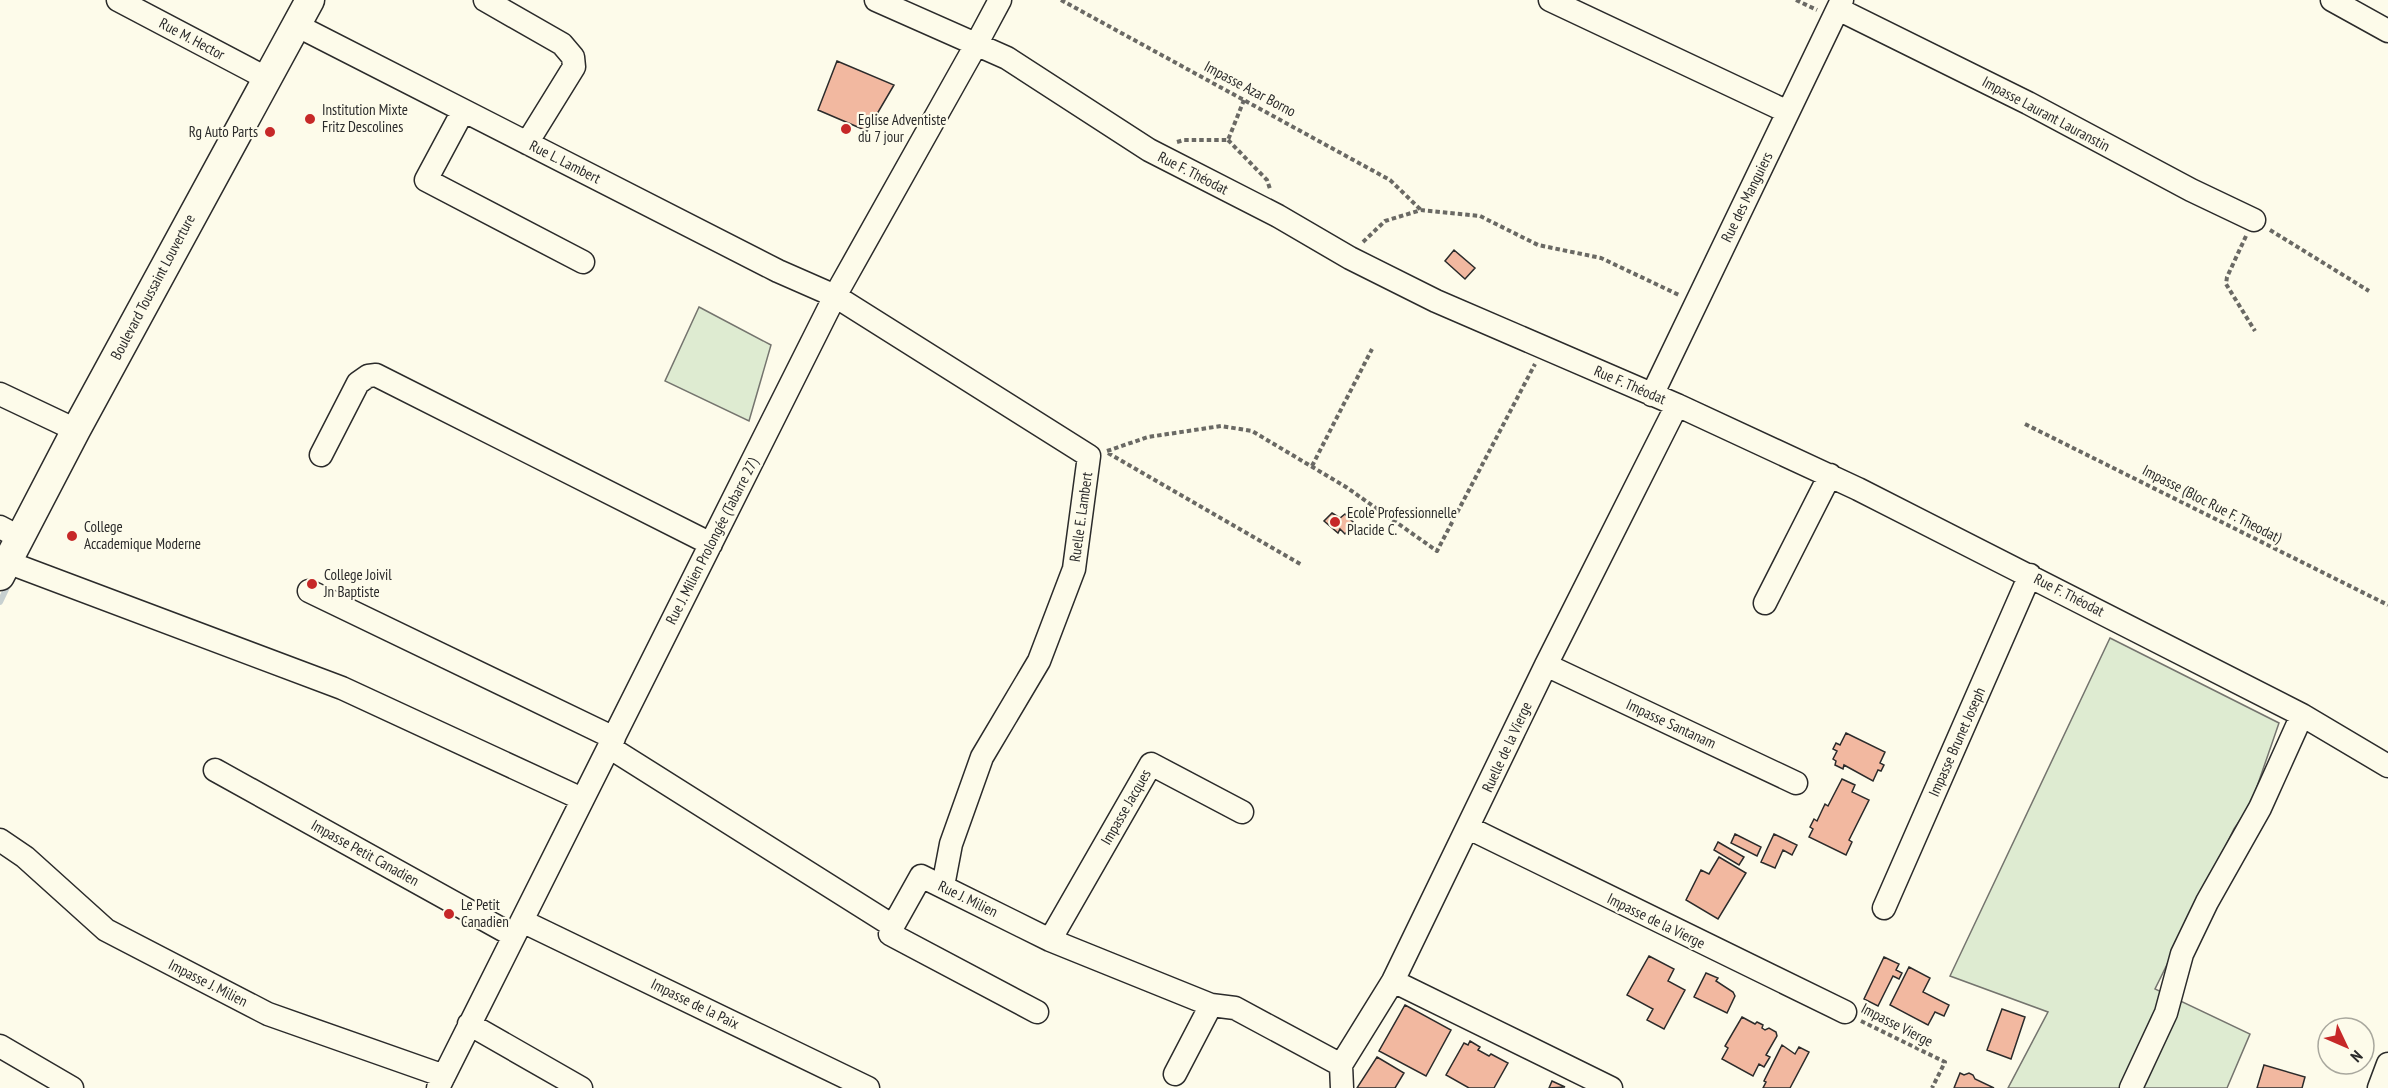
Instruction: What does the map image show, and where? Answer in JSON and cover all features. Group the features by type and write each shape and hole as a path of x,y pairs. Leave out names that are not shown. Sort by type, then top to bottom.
{"main road":[{"name":"Boulevard Toussaint Louverture","path":"11,556 76,430 310,0"}],"street":[{"name":"Rue M. Hector","path":"118,0 266,78"},
{"path":"485,0 562,44 573,57 574,67 527,143"},
{"name":"Rue F. Théodat","path":"876,0 1008,58 1149,150 1278,216 1350,258 1436,301 1677,405 1830,475 2302,715 2388,765"},
{"name":"Rue J. Milien Prolongée (Tabarre 27)","path":"441,1082 835,296 1000,0"},
{"path":"1550,0 1788,112"},
{"path":"2332,0 2388,31"},
{"name":"Rue des Manguiers","path":"1652,395 1840,4"},
{"name":"Impasse Laurant Lauranstin","path":"1840,4 2191,190 2254,220"},
{"name":"Rue L. Lambert","path":"296,25 778,271 835,296"},
{"path":"463,111 426,180 583,262"},
{"name":"Ruelle E. Lambert","path":"835,296 1089,456 1074,569 1039,661 982,757 951,844 943,886"},
{"path":"321,455 358,383 368,376 376,375 711,544"},
{"path":"0,394 76,430"},
{"name":"Ruelle de la Vierge","path":"1341,1065 1393,981 1546,665 1677,405"},
{"path":"1765,603 1830,475"},
{"path":"11,556 342,688 582,799"},
{"name":"Impasse Brunet Joseph","path":"1884,908 2030,575"},
{"path":"309,591 611,742 893,926 890,934 1037,1012"},
{"name":"Impasse Santanam","path":"1546,665 1796,783"},
{"path":"2131,1088 2166,1013 2182,954 2207,902 2260,808 2302,715"},
{"name":"Impasse Jacques","path":"1050,940 1151,764 1242,812"},
{"name":"Impasse Petit Canadien","path":"215,770 518,928"},
{"name":"Impasse de la Vierge","path":"1469,828 1845,1012"},
{"name":"Impasse J. Milien","path":"0,840 25,857 106,930 268,1014 441,1082"},
{"name":"Rue J. Milien","path":"893,926 921,876 1050,940 1211,1005 1234,1008 1341,1065"},
{"name":"Impasse de la Paix","path":"518,928 868,1088"},
{"path":"1393,981 1611,1088"},
{"path":"1175,1074 1211,1005"},
{"path":"469,1024 582,1088"},
{"path":"0,1046 72,1088"},
{"path":"2379,1088 2388,1064"},
{"path":"1341,1065 1342,1088"}],"path":[{"name":"Impasse Azar Borno","path":"1061,0 1390,180 1421,210"},
{"path":"1228,140 1244,100"},
{"path":"1149,150 1184,140 1228,140 1267,180 1278,216"},
{"path":"1350,258 1385,221 1421,210 1480,216 1539,245 1601,258 1696,303"},
{"path":"2255,331 2226,284 2227,277 2254,220 2369,291"},
{"path":"1302,565 1105,451 1148,437 1221,426 1252,431 1346,487 1437,551 1543,348"},
{"path":"1312,466 1372,350"},
{"name":"Impasse (Bloc Rue F. Theodat)","path":"2025,424 2388,605"},
{"name":"Impasse Vierge","path":"1845,1012 1945,1062 1932,1088"}],"green space":[{"path":"699,307 771,345 749,421 665,381"},
{"path":"2110,638 2279,723 2251,804 2234,829 2155,989 2250,1034 2227,1088 2008,1088 2048,1012 1950,976"}],"building":[{"path":"837,61 894,85 867,131 818,110"},
{"path":"1454,250 1475,268 1465,279 1445,261"},
{"path":"1332,513 1340,518 1345,514 1355,524 1345,534 1340,529 1338,533 1324,521"},
{"path":"1846,733 1885,752 1880,763 1884,765 1881,771 1878,770 1873,781 1844,765 1843,769 1835,765 1836,761 1833,759 1837,751 1833,749 1836,743 1840,745"},
{"path":"1842,779 1855,785 1852,792 1869,800 1849,840 1852,842 1846,855 1809,837 1814,819 1817,821 1825,804 1828,806"},
{"path":"1735,834 1761,847 1757,856 1731,843"},
{"path":"1774,834 1797,845 1792,855 1783,850 1775,868 1761,862"},
{"path":"1718,842 1744,857 1739,865 1714,850"},
{"path":"1719,857 1746,873 1718,919 1686,900 1701,870 1709,874"},
{"path":"1649,956 1674,969 1668,981 1685,990 1664,1029 1647,1020 1653,1009 1627,995"},
{"path":"1884,957 1899,964 1896,970 1902,973 1899,979 1893,976 1878,1006 1864,999"},
{"path":"1909,967 1930,978 1923,992 1949,1005 1944,1016 1935,1012 1928,1025 1890,1005"},
{"path":"1706,973 1718,978 1716,981 1733,992 1735,996 1727,1013 1694,997"},
{"path":"1405,1005 1451,1030 1426,1076 1379,1051"},
{"path":"2002,1009 2025,1017 2011,1059 1987,1050"},
{"path":"1742,1017 1755,1024 1757,1022 1763,1025 1762,1028 1765,1030 1769,1028 1776,1032 1777,1036 1766,1055 1770,1057 1764,1067 1759,1064 1753,1076 1722,1059 1728,1048 1725,1046"},
{"path":"1470,1041 1480,1047 1478,1050 1508,1063 1494,1088 1469,1088 1446,1075 1464,1043 1468,1045"},
{"path":"1782,1045 1795,1054 1799,1047 1809,1052 1790,1088 1763,1088 1766,1082 1764,1081"},
{"path":"1377,1057 1404,1073 1395,1088 1357,1088"},
{"path":"2264,1065 2305,1077 2302,1088 2257,1088"},
{"path":"1960,1073 1964,1075 1969,1073 1975,1079 1994,1088 1954,1088"},
{"path":"1552,1081 1565,1087 1549,1088"}],"waterway":[{"path":"0,602 10,581"}],"place":[{"name":"Institution Mixte Fritz Descolines","path":"310,119"},
{"name":"Eglise Adventiste du 7 jour","path":"846,129"},
{"name":"Rg Auto Parts","path":"270,132"},
{"name":"Ecole Professionnelle Placide C.","path":"1335,522"},
{"name":"College Accademique Moderne","path":"72,536"},
{"name":"College Joivil Jn Baptiste","path":"312,584"},
{"name":"Le Petit Canadien","path":"449,914"}]}
